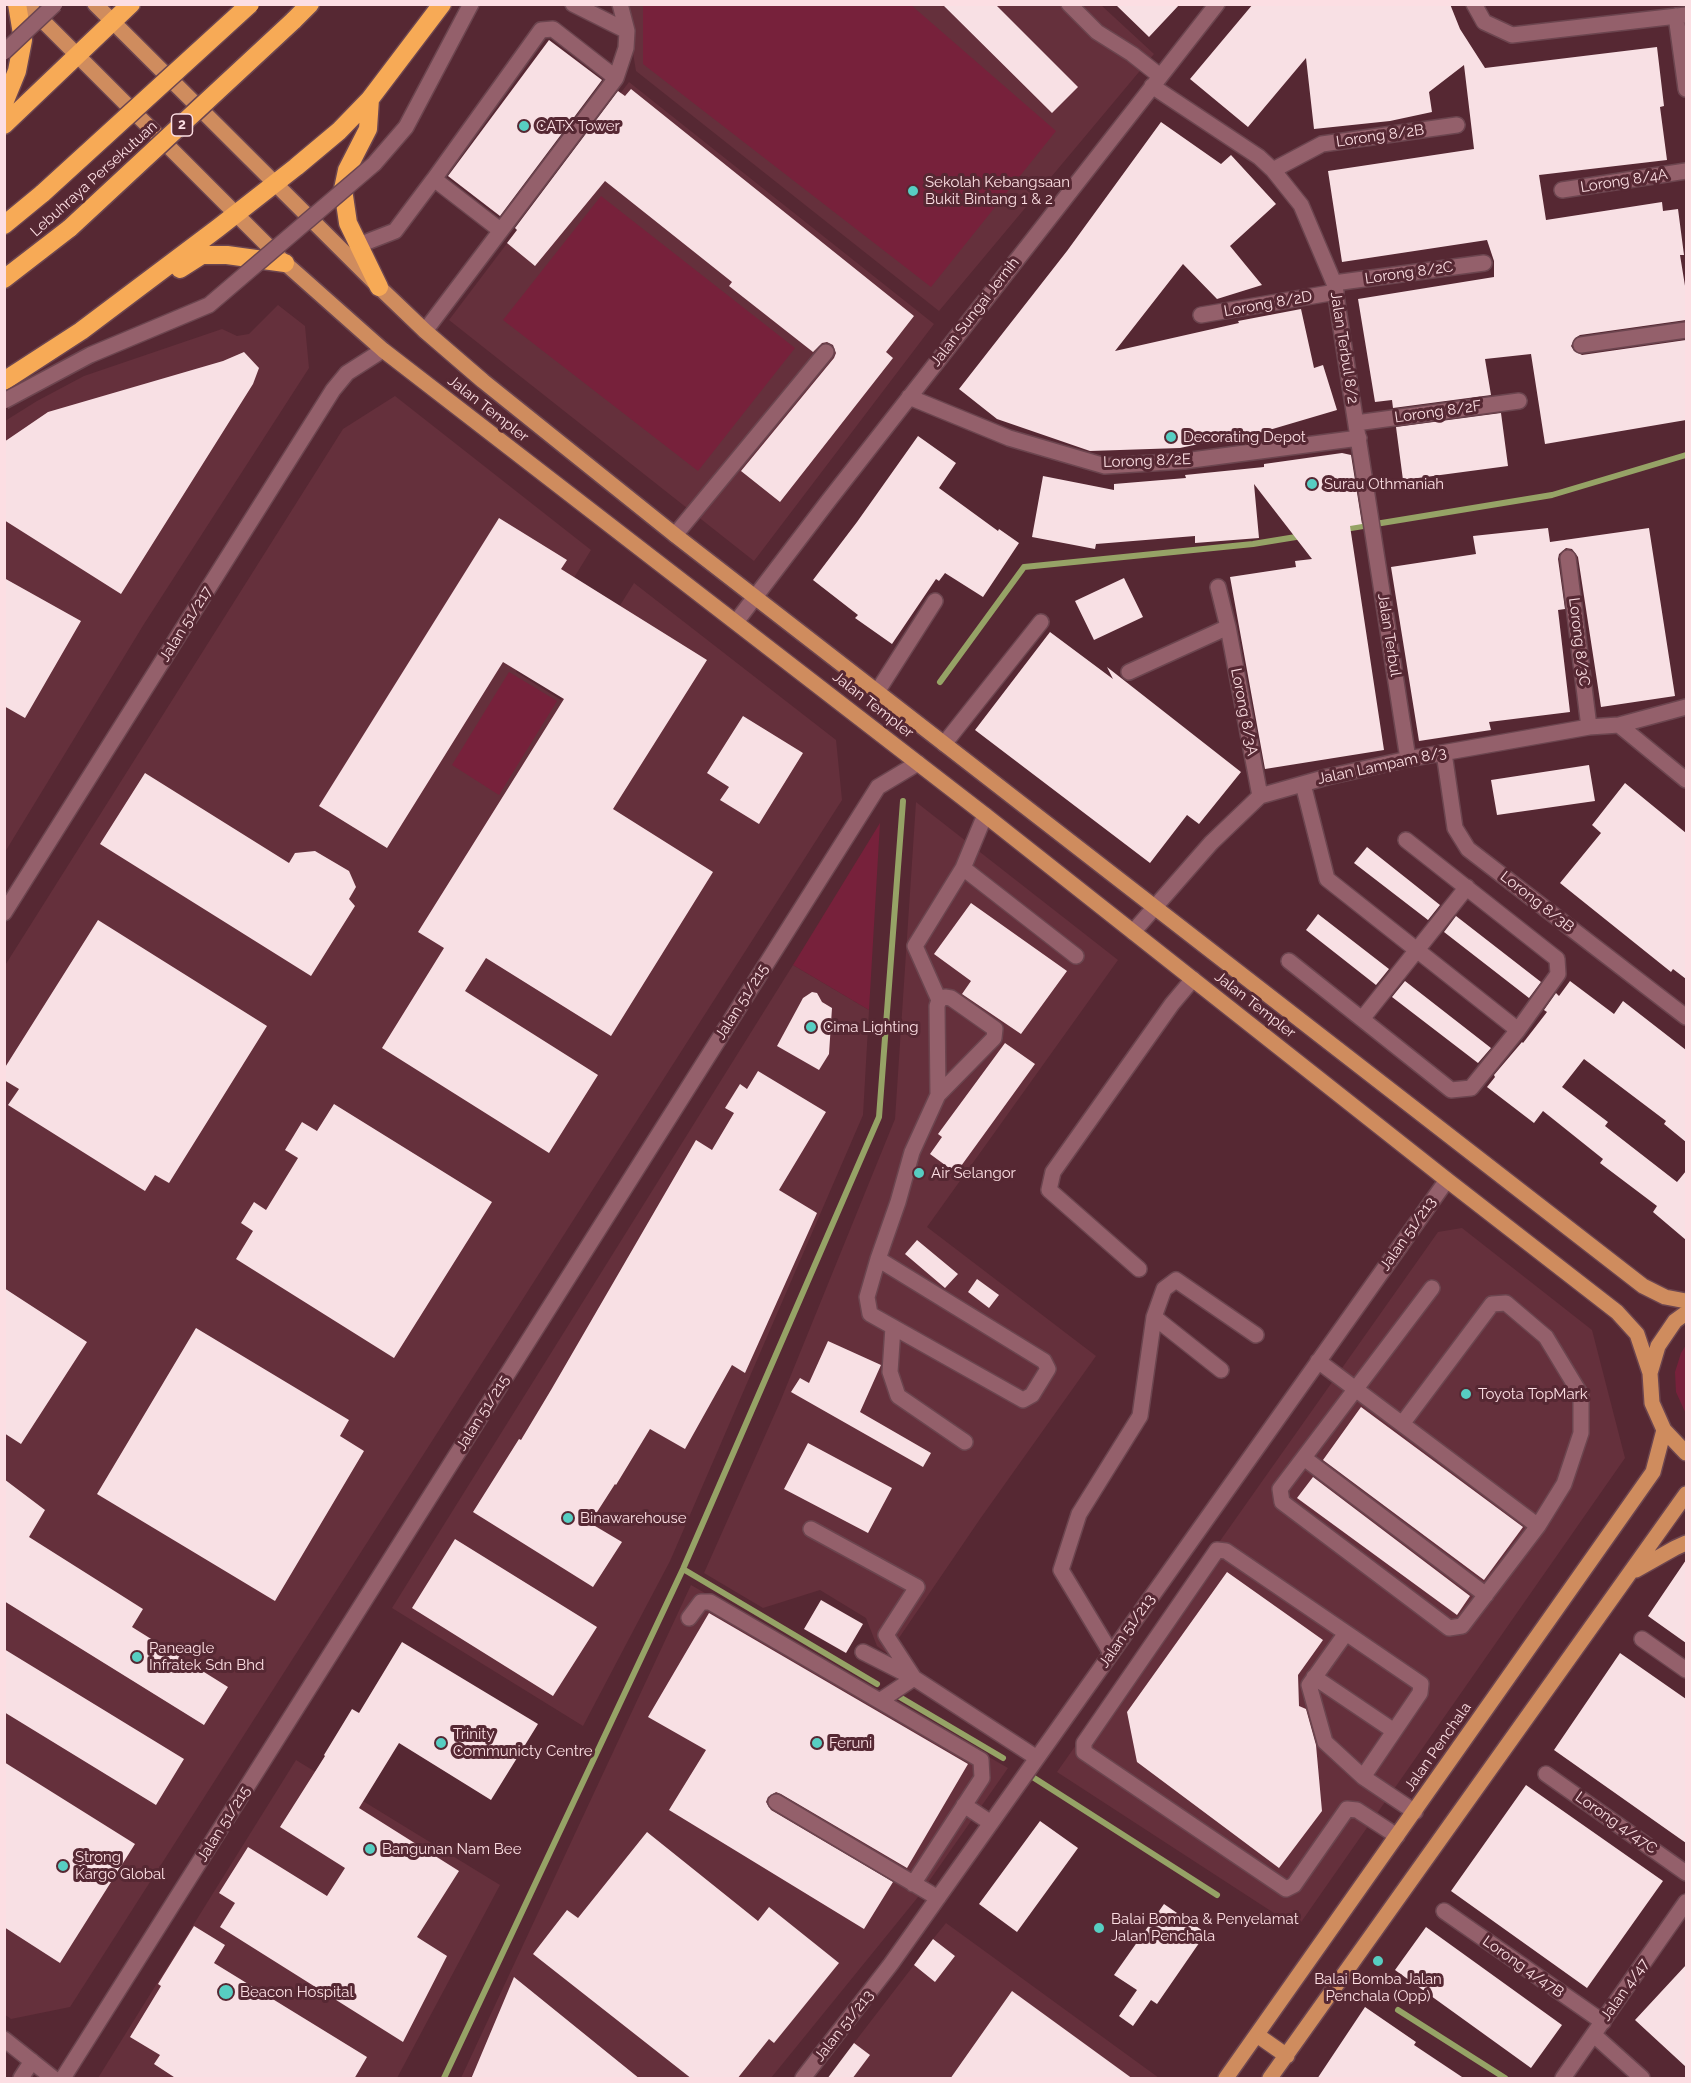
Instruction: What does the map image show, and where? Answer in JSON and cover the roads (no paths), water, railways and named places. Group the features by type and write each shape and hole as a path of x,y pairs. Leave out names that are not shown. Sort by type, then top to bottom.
{"highway":[{"path":"4,103 17,71 23,40 17,4"},
{"path":"4,125 131,4"},
{"name":"Lebuhraya Persekutuan","path":"4,225 43,193 249,4"},
{"name":"Lebuhraya Persekutuan","path":"4,279 70,228 310,4"},
{"path":"81,331 275,183 339,130 370,99 442,4"},
{"path":"370,99 368,129 347,170 344,189 348,223 379,286"},
{"path":"4,381 202,255 227,255 285,263"}],"main road":[{"name":"Jalan Templer","path":"26,4 285,263 383,350 985,815 1446,1180 1617,1312 1637,1334 1650,1372"},
{"name":"Jalan Templer","path":"95,4 425,331 483,381 675,535 1643,1286 1665,1297 1686,1301"},
{"path":"1686,1313 1675,1321 1658,1346 1650,1372 1652,1403 1664,1430 1686,1453"},
{"name":"Jalan Penchala","path":"1226,2079 1653,1472 1664,1430"},
{"path":"1270,2079 1686,1494"},
{"path":"1630,1573 1674,1548 1686,1544"},
{"path":"1257,2035 1287,2056"}],"street":[{"path":"4,52 55,4"},
{"path":"4,401 90,355 209,305 374,164 406,127 471,4"},
{"path":"573,4 627,32"},
{"path":"425,331 616,78 626,48 627,32 620,4"},
{"name":"Jalan Terbul 8/2","path":"1069,4 1097,32 1132,54 1156,81 1259,157 1273,170 1301,205 1335,288 1370,510"},
{"name":"Jalan Sungai Jernih","path":"736,622 1217,4"},
{"path":"1474,4 1484,22 1512,35 1681,16 1686,89"},
{"path":"359,245 395,231 541,30 553,29 616,78"},
{"name":"Lorong 8/2B","path":"1273,170 1322,144 1457,125"},
{"name":"Lorong 8/4A","path":"1562,190 1686,171"},
{"path":"434,179 500,230"},
{"name":"Lorong 8/2C","path":"1335,288 1484,263"},
{"name":"Lorong 8/2D","path":"1201,315 1335,288"},
{"path":"1581,345 1686,330"},
{"name":"Jalan 51/217","path":"4,913 333,390 347,373 383,350"},
{"path":"675,535 826,352"},
{"name":"Lorong 8/2E","path":"909,397 1008,438 1105,466 1184,461 1359,438"},
{"name":"Lorong 8/2F","path":"1356,423 1519,401"},
{"name":"Jalan Terbul","path":"1370,510 1408,759"},
{"name":"Lorong 8/3C","path":"1568,558 1589,727"},
{"name":"Lorong 8/3A","path":"1218,586 1260,796"},
{"path":"877,692 935,601"},
{"path":"944,744 1041,622"},
{"path":"1129,672 1228,627"},
{"name":"Jalan Lampam 8/3","path":"1133,932 1211,843 1260,796 1408,759 1589,727 1619,725 1686,707"},
{"path":"1619,725 1686,780"},
{"name":"Lorong 8/3B","path":"1444,753 1455,828 1468,849 1686,1017"},
{"name":"Jalan 51/215","path":"63,2079 878,787 918,763"},
{"path":"1303,784 1327,879 1518,1030"},
{"path":"938,1095 937,1006 939,999 915,946 963,868 985,815"},
{"path":"1289,961 1451,1090 1471,1088 1518,1030 1558,974 1557,958 1406,840"},
{"path":"963,868 1076,956"},
{"path":"1362,1020 1467,888"},
{"path":"1139,1269 1049,1190 1053,1172 1166,1013 1193,979"},
{"path":"878,1259 1044,1361 1048,1369 1032,1395 1023,1400 870,1314 867,1297 878,1259 898,1202 912,1152 938,1095 994,1038 995,1029 951,998 939,999"},
{"name":"Jalan 51/213","path":"803,2079 891,1964 1446,1180"},
{"path":"1111,1653 1061,1570 1079,1514 1140,1416 1154,1317 1164,1289 1176,1280 1256,1335"},
{"path":"1402,1424 1492,1304 1506,1303 1546,1337 1581,1395 1581,1433 1564,1484 1538,1526 1462,1626 1449,1628 1282,1502 1280,1489 1432,1287"},
{"path":"1154,1317 1221,1370"},
{"path":"893,1326 890,1372 898,1396 965,1442"},
{"path":"1318,1361 1538,1526"},
{"path":"1304,1458 1486,1595"},
{"path":"812,1529 916,1587 886,1635 914,1678"},
{"path":"1364,1777 1420,1694 1421,1684 1226,1551 1217,1550 1084,1743 1084,1752 1286,1889 1294,1885 1347,1809 1357,1810 1397,1836"},
{"path":"689,1618 701,1602 710,1602 981,1760 982,1778 913,1884"},
{"path":"1346,1633 1309,1685 1325,1742 1364,1777 1415,1812"},
{"path":"1642,1639 1686,1670"},
{"path":"863,1652 914,1678 1037,1758"},
{"path":"1314,1677 1394,1731"},
{"path":"881,1700 914,1678"},
{"name":"Lorong 4/47C","path":"1546,1774 1686,1873"},
{"path":"776,1802 938,1898"},
{"path":"964,1805 991,1823"},
{"name":"Jalan 4/47","path":"1563,2079 1686,1902"},
{"name":"Lorong 4/47B","path":"1444,1911 1598,2029 1642,2079"},
{"path":"4,2039 53,2079"},
{"path":"21,2079 32,2061"}],"waterway":[{"path":"1345,529 1552,495 1686,455"},
{"path":"940,682 1024,567 1253,544 1302,536"},
{"path":"444,2078 683,1569 879,1117 903,801"},
{"path":"683,1569 877,1684"},
{"path":"898,1696 1003,1758"},
{"path":"1031,1776 1217,1895"},
{"path":"1398,2010 1505,2078"}],"place":[{"name":"CATX Tower","path":"524,126"},
{"name":"Sekolah Kebangsaan Bukit Bintang 1 & 2","path":"913,191"},
{"name":"Decorating Depot","path":"1171,437"},
{"name":"Surau Othmaniah","path":"1312,484"},
{"name":"Cima Lighting","path":"811,1027"},
{"name":"Air Selangor","path":"919,1173"},
{"name":"Toyota TopMark","path":"1466,1394"},
{"name":"Binawarehouse","path":"568,1518"},
{"name":"Paneagle Infratek Sdn Bhd","path":"137,1657"},
{"name":"Trinity Communicty Centre","path":"441,1743"},
{"name":"Feruni","path":"817,1743"},
{"name":"Bangunan Nam Bee","path":"370,1849"},
{"name":"Strong Kargo Global","path":"63,1866"},
{"name":"Balai Bomba & Penyelamat Jalan Penchala","path":"1099,1928"},
{"name":"Balai Bomba Jalan Penchala (Opp)","path":"1378,1961"},
{"name":"Beacon Hospital","path":"226,1992"}]}
